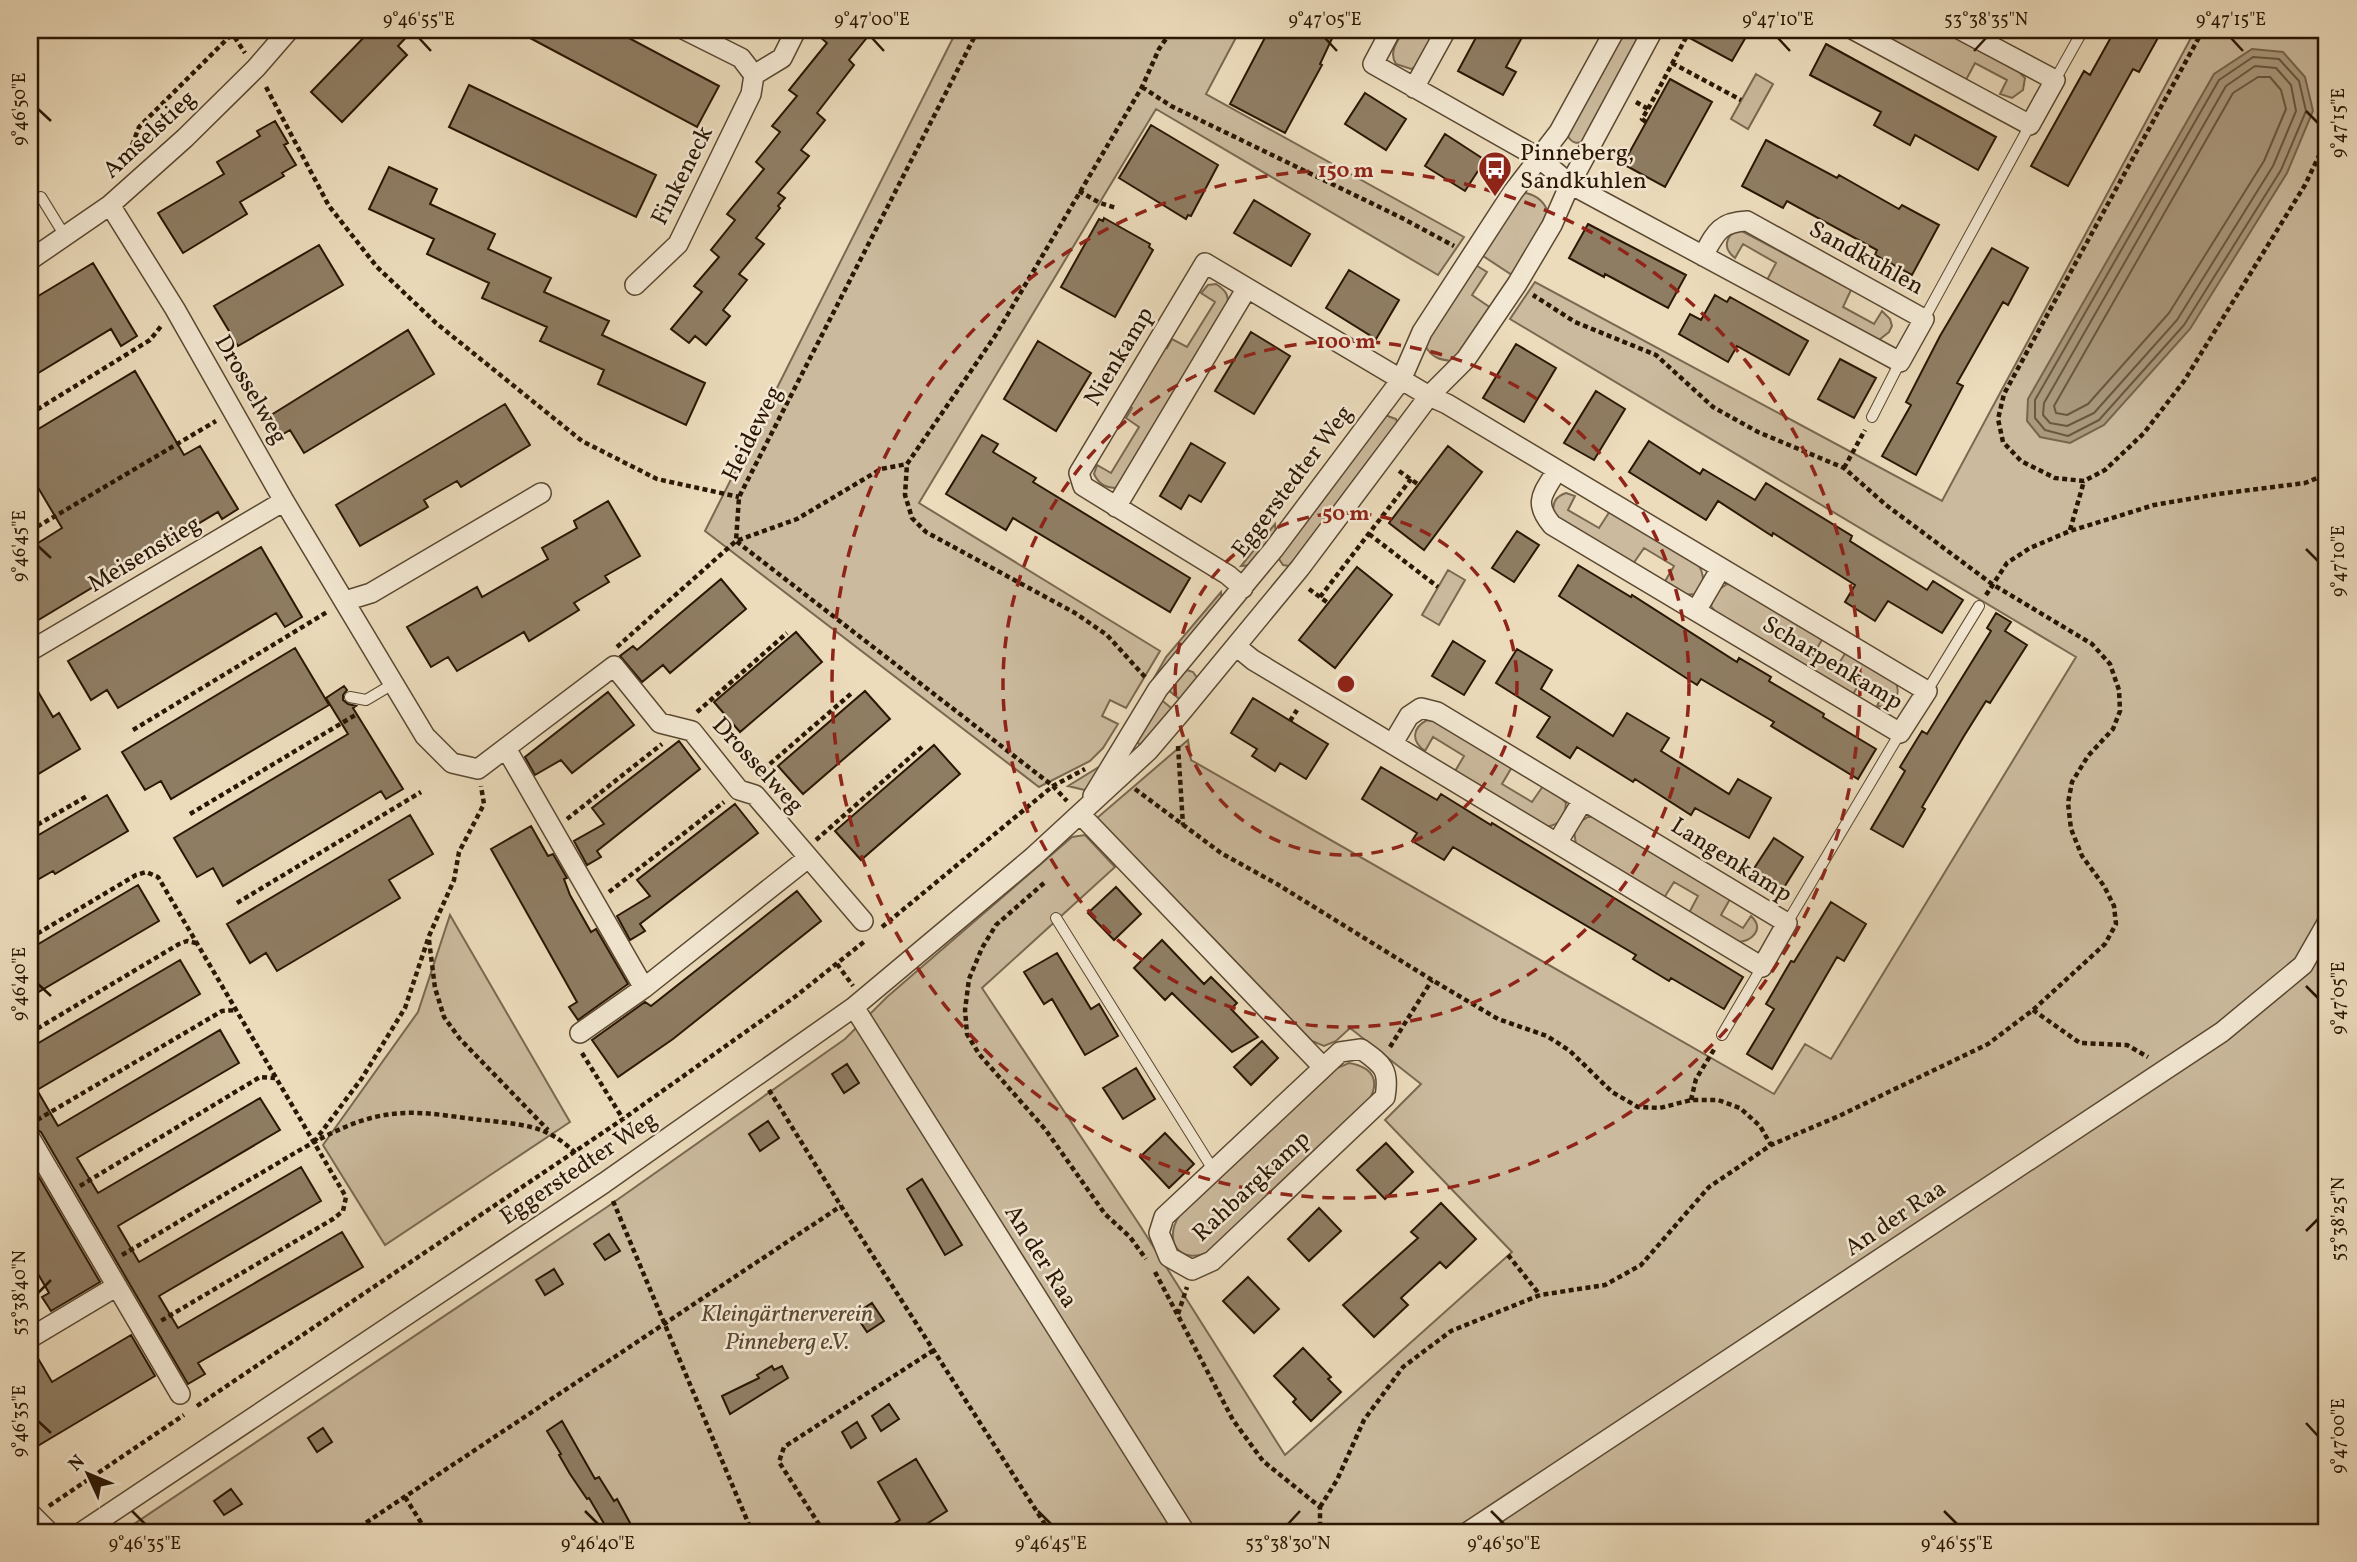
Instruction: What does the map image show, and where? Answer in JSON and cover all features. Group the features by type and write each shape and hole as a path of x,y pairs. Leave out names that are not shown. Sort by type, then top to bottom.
{"street":[{"name":"Amselstieg","path":"30,260 110,205 185,138 256,68 289,30"},
{"path":"685,30 741,58 754,75 782,58 796,30"},
{"path":"1391,30 1373,64 1539,158 1570,184 1900,362"},
{"path":"1414,88 1446,30"},
{"name":"Eggerstedter Weg","path":"1081,815 1158,689 1222,614 1401,380 1422,332 1513,192 1559,132 1615,30"},
{"name":"Eggerstedter Weg","path":"82,1532 604,1183 854,1007 1081,815 1148,751 1242,640 1429,396 1466,359 1517,284 1552,225 1570,184 1653,30"},
{"path":"1854,30 2030,125 2055,80 1961,30"},
{"name":"Finkeneck","path":"635,285 678,244 751,94 754,75"},
{"name":"Drosselweg","path":"110,205 175,309 284,501 425,736 452,763 478,769"},
{"name":"Sandkuhlen","path":"1703,256 1717,231 1731,221 1747,221 1924,319 1900,362"},
{"name":"Nienkamp","path":"1243,587 1228,575 1083,486 1079,473 1205,263 1401,380"},
{"path":"1116,507 1247,288"},
{"path":"1401,380 1429,396"},
{"name":"Scharpenkamp","path":"1429,396 1557,470 1927,691 1900,733 1552,525 1542,512 1540,498 1557,470"},
{"path":"345,601 371,593 541,493"},
{"name":"Meisenstieg","path":"30,648 35,648 284,501"},
{"path":"1696,611 1721,568"},
{"path":"1222,614 1253,660 1762,967"},
{"path":"478,769 507,750 614,666"},
{"name":"Drosselweg","path":"614,666 660,723 692,731 739,790 755,794 863,921"},
{"name":"Langenkamp","path":"1393,743 1409,716 1422,708 1437,712 1787,923 1762,967"},
{"path":"507,750 644,988"},
{"path":"1557,843 1583,800"},
{"path":"1081,815 1323,1067"},
{"path":"580,1033 644,988 805,855"},
{"name":"An der Raa","path":"1468,1532 2222,1032 2303,965 2327,923"},
{"name":"An der Raa","path":"854,1007 1185,1532"},
{"name":"Rahbargkamp","path":"1360,1049 1380,1063 1388,1080 1385,1097 1212,1261 1192,1270 1169,1257 1159,1233 1164,1217 1323,1067 1340,1052 1360,1049"},
{"path":"30,1138 180,1394"},
{"path":"30,1338 117,1286"}],"lane":[{"path":"2055,80 2083,30"},
{"path":"1924,319 2030,125"},
{"path":"41,197 65,236"},
{"path":"1872,417 1900,362"},
{"name":"Scharpenkamp","path":"1927,691 1979,606"},
{"path":"351,696 366,700 393,684"},
{"path":"1787,923 1900,733"},
{"path":"1056,918 1214,1171"},
{"path":"1722,1035 1762,967"}],"path":[{"path":"125,166 139,127 236,30"},
{"name":"Heideweg","path":"736,541 740,497 978,30"},
{"path":"1148,681 1107,635 1074,613 926,532 912,518 905,495 907,464 995,336 1142,87 1159,48 1172,30"},
{"path":"1646,122 1642,119 1690,30"},
{"path":"2203,30 2004,394 1997,419 2003,442 2021,461 2055,478 2084,481 2105,470 2144,433 2184,382 2305,185 2327,139"},
{"path":"1672,63 1741,100"},
{"path":"256,68 329,206 377,267 436,323 582,441 657,479 740,497"},
{"path":"1142,87 1171,106 1402,218 1472,256"},
{"path":"1635,102 1647,109"},
{"path":"1079,191 1115,208"},
{"path":"1320,1532 1320,1507 1337,1480 1364,1420 1403,1367 1451,1331 1541,1295 1605,1285 1641,1265 1709,1187 1771,1145 1839,1116 1988,1044 2033,1010 2105,944 2116,924 2115,906 2082,856 2071,829 2068,803 2072,782 2088,756 2113,729 2120,711 2119,690 2110,663 2092,644 1992,584 1886,505 1844,468 1758,432 1713,407 1656,355 1575,322 1517,284"},
{"path":"30,414 150,340 175,309"},
{"path":"30,531 233,410"},
{"path":"1844,468 1872,417"},
{"path":"614,666 612,652 736,541 797,519 881,469 907,464"},
{"path":"1399,471 1419,485"},
{"path":"1979,606 2007,564 2030,548 2070,531 2154,505 2305,483 2327,474"},
{"path":"1320,597 1410,479"},
{"path":"2070,531 2084,481"},
{"path":"1369,534 1438,587"},
{"path":"736,541 1054,786 1081,815"},
{"path":"1309,588 1328,603"},
{"path":"133,730 345,601"},
{"path":"553,830 682,729 706,702 787,633"},
{"path":"594,903 739,790 853,692"},
{"path":"190,814 362,711"},
{"path":"30,719 37,715"},
{"path":"1178,742 1183,826"},
{"path":"805,855 923,746"},
{"path":"39,1522 49,1506 623,1119 796,996 1054,786 1088,767"},
{"path":"313,1143 387,1041 405,1008 429,936 454,880 458,852 484,804 478,769"},
{"path":"1128,785 1221,853 1277,884 1432,980 1498,1019 1547,1036 1570,1051 1612,1093 1638,1107 1660,1108 1690,1100 1718,1100 1740,1108 1760,1126 1771,1145"},
{"path":"237,903 421,792"},
{"path":"30,829 89,795"},
{"path":"30,938 136,875 146,872 158,877 346,1197 343,1211 333,1219 143,1331"},
{"path":"1044,883 996,925 982,948 969,979 965,1010 967,1034 979,1054 1045,1129 1105,1214 1130,1237 1156,1274 1233,1420 1263,1461 1320,1507"},
{"path":"429,936 435,988 444,1017 460,1040 549,1131 575,1151 604,1183 665,1321 752,1532"},
{"path":"30,1033 179,944 187,940 197,943"},
{"path":"1380,1063 1432,980"},
{"path":"30,1124 212,1016 222,1011 236,1010"},
{"path":"2033,1010 2080,1043 2127,1045 2167,1069"},
{"path":"580,1033 578,1047 623,1119"},
{"path":"1690,1100 1696,1079 1722,1035"},
{"path":"758,1075 775,1097 841,1206 1050,1532"},
{"path":"64,1196 260,1077 275,1078"},
{"path":"105,1265 313,1143 360,1122 391,1114 422,1114 522,1124 549,1131"},
{"path":"352,1532 841,1206"},
{"path":"1508,1255 1541,1295"},
{"path":"1178,1314 1192,1270"},
{"path":"824,1532 779,1462 784,1447 934,1350"},
{"path":"405,1497 427,1532"}],"green space":[{"path":"957,30 1240,30 1206,94 1464,237 1438,275 1156,109 919,503 1160,651 1126,708 1110,700 1102,716 1118,724 1103,748 1090,761 1039,787 705,531"},
{"path":"1404,30 1418,36 1421,30 1437,30 1418,65 1411,69 1396,64 1393,55"},
{"path":"1621,30 1646,30 1587,139 1573,142 1567,134"},
{"path":"1873,30 1943,30 2019,72 2025,78 2023,90 2012,98 2000,94 2007,80 1975,63 1966,80"},
{"name":"Kleingärtnerverein Pinneberg e.V.","path":"2181,30 2327,30 2327,1532 122,1532 607,1207 845,1039 887,997 1072,837 1085,835 1115,867 982,988 1139,1224 1285,1455 1512,1252 1385,1120 1421,1084 1350,1028 1336,1041 1324,1046 1312,1041 1097,818 1188,740 1191,760 1774,1094 1805,1044 1831,1059 2076,657 1510,319 1535,282 1942,501 2192,36"},
{"path":"1756,74 1773,84 1748,129 1731,119"},
{"path":"1526,193 1540,200 1548,213 1512,275 1480,254 1519,195"},
{"path":"1740,230 1851,290 1843,307 1874,324 1882,311 1890,319 1892,326 1889,332 1879,340 1872,338 1767,280 1776,263 1743,244 1735,258 1728,251 1728,239"},
{"path":"1474,264 1487,272 1472,295 1491,308 1460,355 1452,361 1440,359 1425,346 1427,335"},
{"path":"1216,284 1226,293 1228,306 1121,483 1115,488 1102,484 1094,474 1097,465 1111,473 1139,427 1126,418 1132,408 1126,404 1162,345 1167,348 1172,339 1187,347 1215,302 1201,293 1208,285"},
{"path":"1385,415 1396,419 1398,425 1289,566 1283,565 1279,553"},
{"path":"1566,493 1575,496 1568,510 1599,528 1610,511 1699,566 1703,576 1702,586 1696,593 1691,594 1677,591 1664,583 1674,566 1644,548 1633,564 1559,520 1553,513 1554,503 1559,496"},
{"path":"1275,524 1276,535 1253,565 1241,566"},
{"path":"1448,570 1465,580 1439,625 1422,615"},
{"path":"1727,584 1823,638 1813,655 1836,668 1846,652 1893,679 1898,690 1896,699 1888,705 1877,706 1884,692 1862,679 1852,696 1716,613 1711,606 1713,599"},
{"path":"1221,592 1222,605 1156,680 1154,678 1166,657"},
{"path":"1187,670 1193,672 1198,679 1183,702 1167,689"},
{"path":"1159,698 1175,711 1146,744 1140,745 1137,742"},
{"path":"1427,720 1435,721 1512,767 1502,784 1532,802 1543,786 1559,796 1566,803 1562,818 1556,824 1542,827 1454,773 1464,756 1433,737 1425,751 1417,743 1416,731"},
{"path":"1107,762 1089,791 1068,786"},
{"path":"1588,817 1595,817 1730,899 1721,915 1743,928 1751,916 1757,926 1755,934 1747,940 1736,942 1689,913 1698,896 1674,882 1664,898 1576,845 1574,831 1580,822"},
{"path":"450,915 570,1122 385,1245 323,1145 418,1012"},
{"path":"1349,1063 1364,1068 1372,1076 1374,1088 1368,1102 1209,1252 1190,1256 1177,1249 1173,1234 1179,1216 1337,1068"}],"water":[{"path":"2252,49 2283,52 2305,77 2313,111 2287,173 2190,329 2104,425 2070,443 2040,437 2027,421 2028,399 2214,74"}],"building":[{"path":"371,30 413,30 398,46 407,55 342,122 311,92"},
{"path":"515,30 614,30 719,86 697,127"},
{"path":"812,30 873,30 849,60 854,65 817,113 825,120 801,150 809,156 778,193 785,198 778,206 780,208 756,238 764,244 739,274 747,280 723,310 730,316 706,345 695,336 689,343 671,329 702,292 694,286 719,257 711,250 735,220 727,214 764,169 756,162 780,132 772,126 797,96 789,90 827,43"},
{"path":"1269,30 1336,30 1320,64 1322,65 1285,133 1230,104"},
{"path":"1480,30 1526,30 1506,67 1516,72 1503,95 1458,71"},
{"path":"1675,30 1750,30 1732,61"},
{"path":"2115,30 2147,30 2159,36 2139,72 2133,69 2068,186 2031,166 2084,71 2090,75"},
{"path":"1826,44 1996,137 1978,170 1915,135 1910,145 1874,125 1881,112 1810,75"},
{"path":"1670,79 1712,102 1665,187 1623,164"},
{"path":"469,85 656,175 636,217 449,127"},
{"path":"1365,93 1406,119 1386,150 1345,124"},
{"path":"275,121 288,143 284,145 296,165 282,173 284,176 240,202 247,214 183,253 158,213 224,174 217,162 260,136 257,131"},
{"path":"1151,125 1218,165 1191,216 1188,215 1186,219 1119,178"},
{"path":"1445,134 1485,160 1465,191 1425,166"},
{"path":"1766,140 1837,178 1839,175 1899,209 1902,205 1939,225 1912,275 1875,255 1877,250 1787,201 1783,208 1742,186"},
{"path":"389,167 437,189 430,204 495,234 488,249 551,278 544,292 609,321 602,335 705,383 686,425 598,384 604,370 540,341 547,327 482,298 489,283 427,254 434,239 369,209"},
{"path":"1254,200 1310,234 1291,266 1234,233"},
{"path":"1104,218 1150,244 1149,247 1153,250 1115,317 1061,287 1099,219 1103,221"},
{"path":"1588,224 1686,275 1668,308 1569,258"},
{"path":"319,245 343,285 238,346 214,306"},
{"path":"1992,248 2028,268 2008,305 2003,302 1957,383 1963,386 1916,475 1882,456 1911,405 1906,402 1940,336"},
{"path":"93,263 137,336 121,346 111,329 30,378 30,301"},
{"path":"1349,270 1399,300 1376,339 1326,308"},
{"path":"1715,295 1727,302 1730,297 1808,341 1789,375 1737,346 1728,362 1679,334 1690,314 1701,320"},
{"path":"408,330 434,374 304,453 290,430 275,439 263,420"},
{"path":"1251,332 1290,356 1254,414 1215,391"},
{"path":"1038,341 1091,373 1056,431 1004,399"},
{"path":"1516,344 1556,368 1524,422 1483,398"},
{"path":"1840,359 1876,378 1854,418 1818,399"},
{"path":"135,371 184,455 200,446 238,509 222,519 218,512 30,625 30,548 62,528 30,474 30,434"},
{"path":"1596,391 1625,409 1594,460 1564,443"},
{"path":"505,404 530,445 461,487 457,481 424,500 428,507 360,546 336,505"},
{"path":"982,435 998,444 993,452 1036,478 1033,482 1190,578 1170,612 1013,518 1006,530 946,494"},
{"path":"1649,441 1700,474 1703,469 1755,500 1766,483 1852,536 1850,541 1927,590 1933,581 1963,600 1942,633 1888,601 1875,621 1845,602 1855,585 1773,533 1772,536 1718,501 1706,520 1629,472"},
{"path":"1191,443 1225,463 1201,502 1189,495 1181,509 1160,496"},
{"path":"1448,446 1482,472 1424,550 1389,523"},
{"path":"608,501 640,556 605,576 609,582 574,603 579,610 529,641 524,632 457,671 448,657 431,667 407,627 477,587 482,597 548,559 542,548 577,528 574,521"},
{"path":"1517,531 1539,545 1514,582 1492,568"},
{"path":"261,547 302,617 285,627 276,613 118,708 107,690 91,700 68,661"},
{"path":"1578,565 1631,597 1632,595 1737,662 1739,658 1771,677 1769,681 1876,749 1858,779 1771,726 1774,722 1701,679 1697,685 1559,596"},
{"path":"1357,567 1392,595 1335,668 1299,640"},
{"path":"721,579 746,609 670,673 663,665 642,682 620,656 633,646 637,650"},
{"path":"1996,613 2011,622 2005,631 2027,645 1990,703 1986,701 1964,736 1922,807 1925,809 1903,847 1871,829 1905,771 1900,767 1922,731 1927,734 1991,631 1987,628"},
{"path":"796,632 822,662 740,732 714,702"},
{"path":"1453,641 1485,661 1464,695 1432,676"},
{"path":"295,648 329,705 171,799 161,781 145,790 122,752"},
{"path":"1517,649 1552,670 1541,689 1613,736 1627,713 1669,738 1661,751 1729,794 1738,779 1771,798 1749,838 1695,808 1691,815 1635,779 1633,782 1577,747 1570,758 1537,737 1550,717 1496,683"},
{"path":"30,678 53,717 59,713 80,749 30,779"},
{"path":"344,686 347,690 343,700 356,706 353,708 403,789 386,799 381,791 223,886 213,868 197,877 174,838 348,734 326,698"},
{"path":"865,691 890,719 803,794 778,766"},
{"path":"608,692 634,725 572,773 561,760 535,775 525,757"},
{"path":"1253,698 1328,744 1306,779 1280,763 1275,771 1252,756 1257,749 1231,733"},
{"path":"679,741 700,769 597,851 601,857 587,865 574,841 604,824 592,808"},
{"path":"934,745 960,774 861,860 835,831"},
{"path":"1381,767 1437,800 1441,794 1491,825 1492,823 1743,977 1724,1009 1671,978 1669,981 1633,959 1636,955 1453,847 1444,860 1412,841 1417,833 1362,799"},
{"path":"107,795 128,831 55,874 53,871 30,884 30,840"},
{"path":"735,804 758,833 640,924 645,931 630,940 617,916 650,896 637,880"},
{"path":"410,815 433,854 389,880 400,898 277,971 266,953 250,963 227,924"},
{"path":"531,826 548,856 553,854 567,878 564,879 570,895 591,932 596,929 628,984 578,1020 569,1007 577,1002 491,849"},
{"path":"1774,838 1803,857 1783,889 1753,870"},
{"path":"138,885 159,921 30,997 30,949"},
{"path":"1116,887 1141,914 1114,940 1088,913"},
{"path":"797,891 821,921 673,1039 618,1077 592,1040 645,1002 651,1006"},
{"path":"1831,902 1866,924 1844,961 1837,957 1772,1069 1747,1054 1774,1009 1766,1004"},
{"path":"1162,940 1204,984 1211,977 1237,1003 1231,1009 1258,1037 1232,1052 1172,993 1165,1000 1134,968"},
{"path":"1057,953 1091,1009 1099,1004 1118,1036 1085,1055 1052,999 1044,1004 1024,972"},
{"path":"180,960 200,994 37,1090 58,1126 220,1030 239,1063 77,1158 98,1193 260,1098 280,1130 118,1226 139,1262 301,1167 321,1201 159,1296 178,1328 342,1232 363,1267 198,1363 205,1374 188,1384 41,1132 30,1126 30,1048"},
{"path":"1262,1041 1278,1058 1251,1085 1234,1067"},
{"path":"847,1064 859,1083 844,1093 832,1074"},
{"path":"1136,1068 1155,1099 1123,1119 1103,1088"},
{"path":"768,1121 779,1138 760,1151 749,1134"},
{"path":"1165,1133 1194,1164 1169,1188 1140,1157"},
{"path":"1386,1143 1413,1172 1385,1199 1357,1170"},
{"path":"30,1162 100,1282 51,1311 42,1297 49,1293 30,1260"},
{"path":"922,1179 962,1245 945,1255 907,1189"},
{"path":"1441,1203 1476,1239 1446,1268 1440,1262 1401,1298 1408,1305 1374,1337 1343,1305 1418,1238 1411,1232"},
{"path":"1319,1208 1341,1231 1309,1261 1288,1239"},
{"path":"609,1234 620,1251 605,1260 594,1244"},
{"path":"554,1269 563,1284 545,1295 536,1280"},
{"path":"1248,1277 1279,1309 1254,1333 1223,1301"},
{"path":"872,1303 884,1321 867,1332 855,1314"},
{"path":"131,1335 155,1376 36,1447 30,1437 30,1350 33,1350 52,1382"},
{"path":"1303,1348 1331,1377 1328,1379 1341,1392 1311,1421 1293,1402 1296,1399 1274,1376"},
{"path":"772,1366 774,1370 782,1366 788,1378 730,1414 722,1396 759,1378 757,1375"},
{"path":"889,1404 899,1419 881,1431 872,1416"},
{"path":"562,1421 595,1479 599,1477 614,1501 617,1499 635,1532 609,1532 589,1498 587,1499 570,1474 547,1431"},
{"path":"857,1422 866,1438 851,1448 842,1432"},
{"path":"323,1428 332,1442 317,1452 308,1438"},
{"path":"916,1459 947,1511 914,1532 881,1532 900,1520 878,1482"},
{"path":"231,1489 242,1504 224,1515 214,1501"}],"place":[{"name":"Pinneberg, Sandkuhlen","path":"1495,198"}]}
